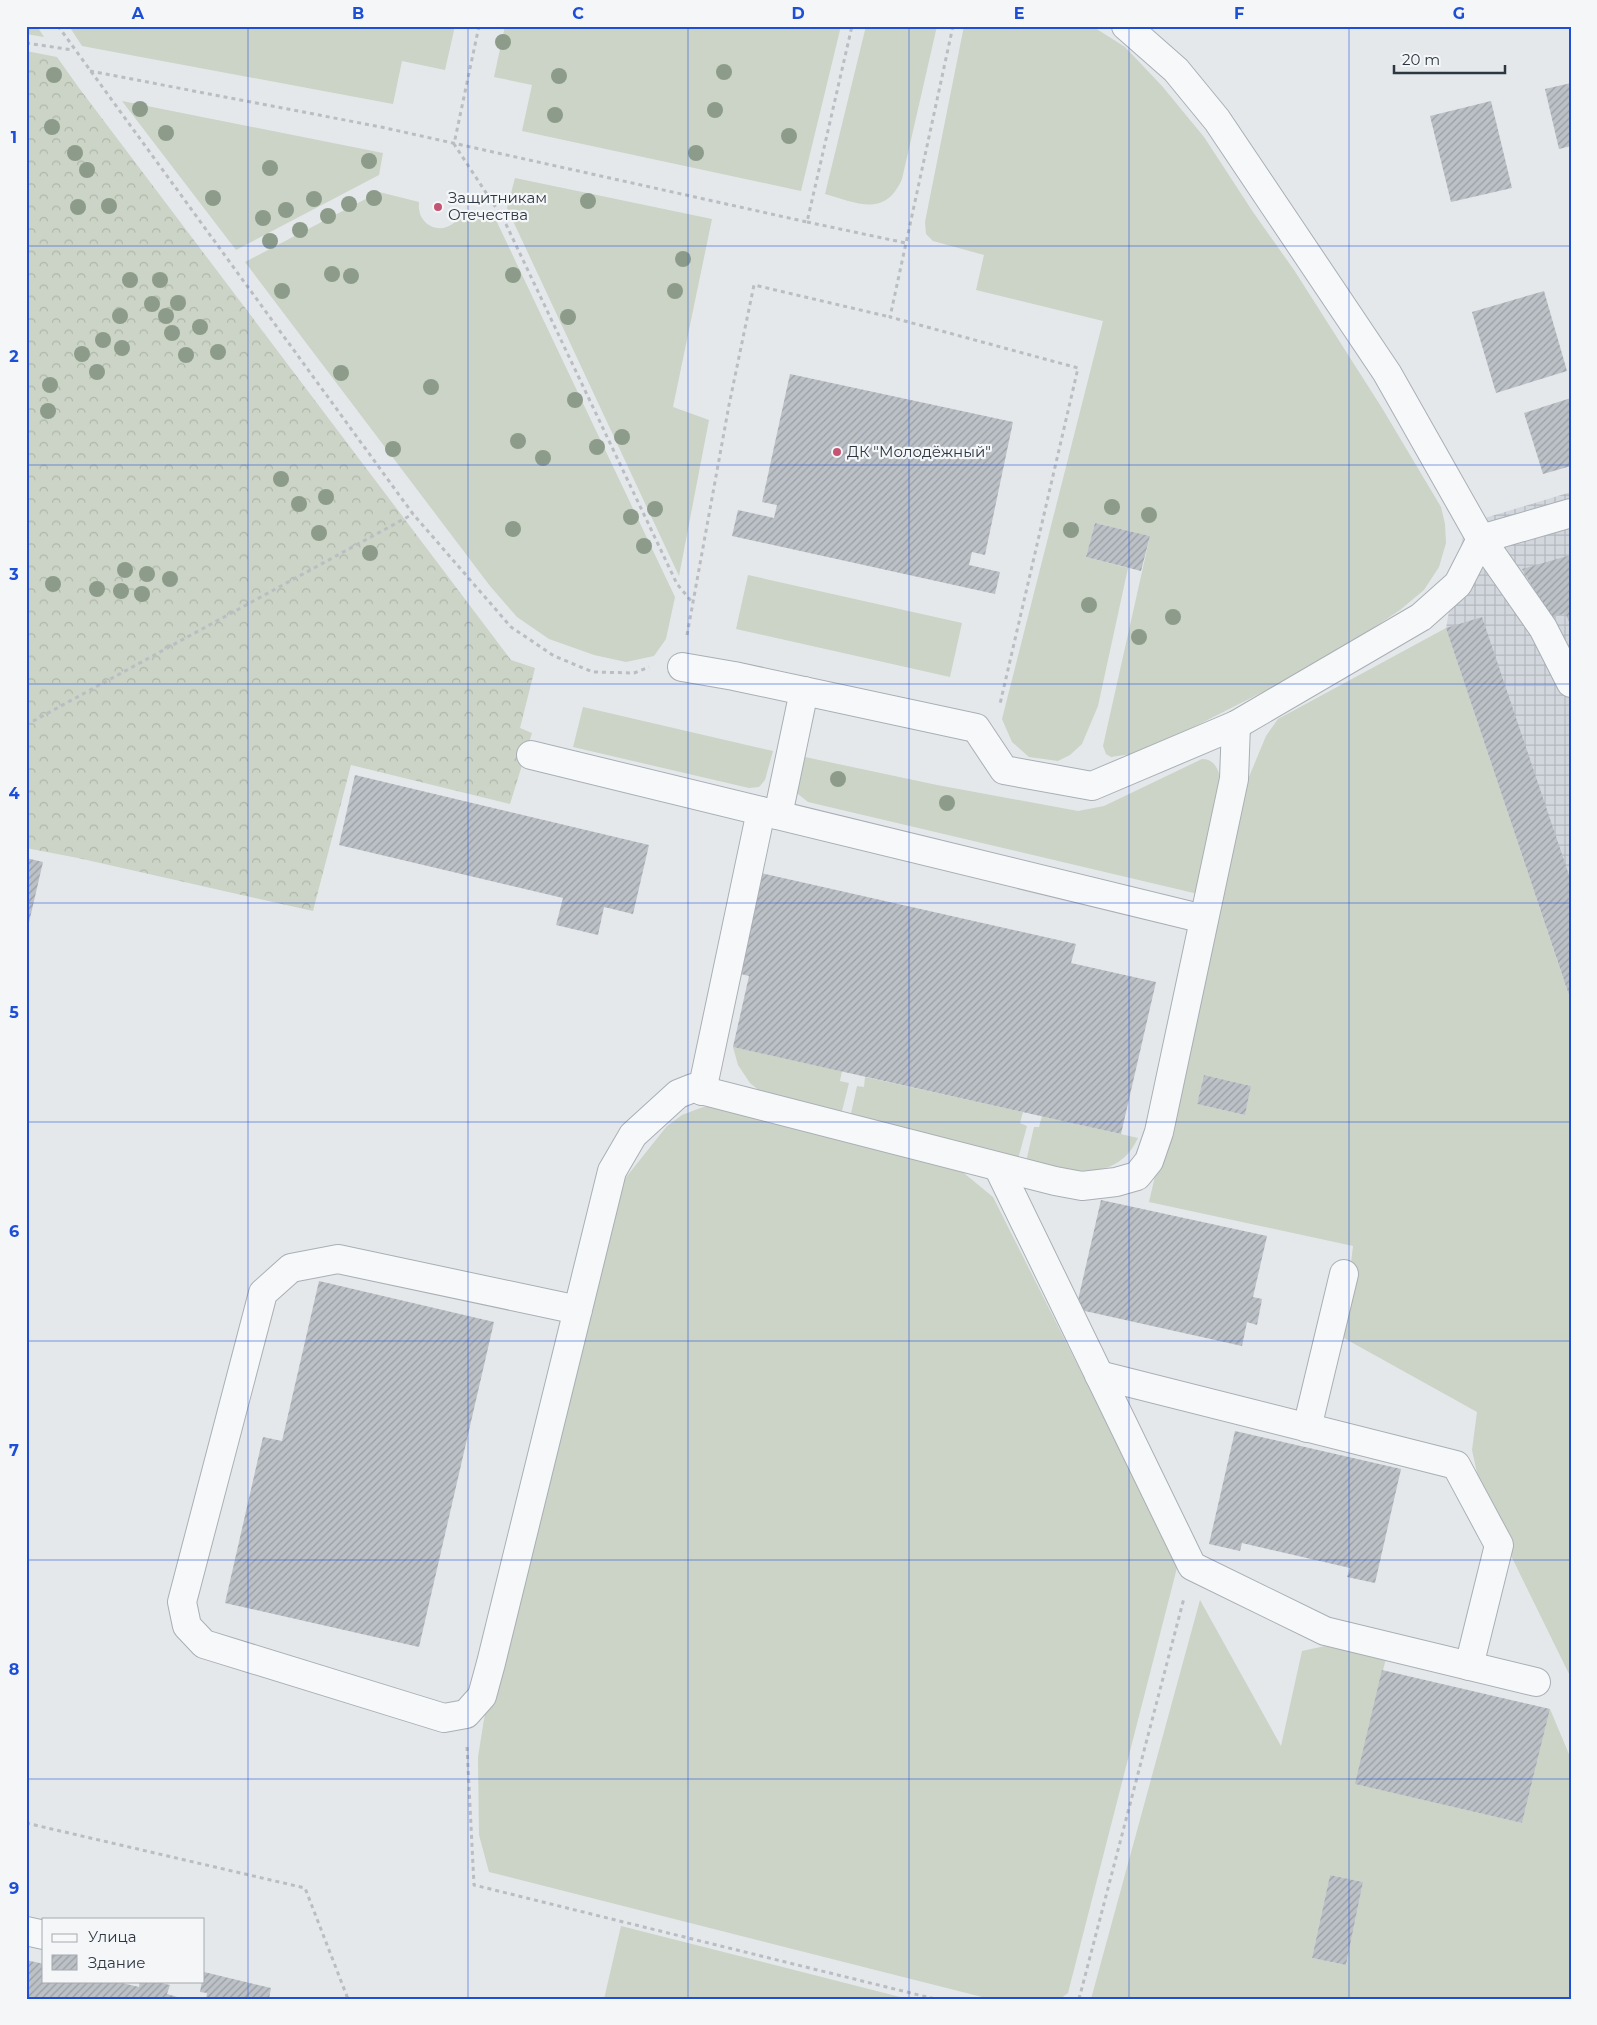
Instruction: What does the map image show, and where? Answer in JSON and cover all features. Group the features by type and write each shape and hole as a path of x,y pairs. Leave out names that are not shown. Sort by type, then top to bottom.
{"street":[{"path":"1126,26 1176,70 1217,120 1387,373 1481,539 1543,628 1567,668"},
{"path":"682,667 976,728 1004,770 1092,786 1236,725 1421,616 1458,584 1481,539 1571,513"},
{"path":"702,1091 770,813 804,691"},
{"path":"578,1310 338,1259 291,1268 263,1293 182,1602 187,1626 204,1644 428,1714 444,1718 466,1714 482,1696 578,1310 612,1172 633,1135 678,1094 693,1088 1082,1186 1116,1182 1137,1176 1149,1161 1159,1132 1234,779 1236,725"},
{"path":"531,755 1204,919"},
{"path":"998,1166 1192,1566 1325,1631 1536,1682"},
{"path":"1307,1428 1344,1274"},
{"path":"1099,1375 1456,1465 1499,1545 1470,1666"},
{"path":"26,1931 42,1935"}],"path":[{"path":"58,26 88,71 413,514 511,627 554,656 593,672 634,673 661,662 682,667 692,602 729,405 754,285 890,317 1078,368 990,749"},
{"path":"480,26 454,144 504,220 677,584 692,602"},
{"path":"807,222 852,26"},
{"path":"890,317 953,26"},
{"path":"26,43 74,50"},
{"path":"88,71 381,127 906,243"},
{"path":"26,725 413,514"},
{"path":"1080,1999 1192,1566"},
{"path":"466,1714 474,1885 935,1999"},
{"path":"26,1823 305,1888 348,1999"}],"shaded area":[{"path":"1571,492 1571,1002 1446,628 1465,524"}],"green space":[{"path":"26,26 37,26 44,37 26,34"},
{"path":"69,26 455,26 445,70 402,61 393,104 82,46"},
{"path":"505,26 841,26 801,191 522,131 532,85 494,77"},
{"path":"866,26 937,26 902,179 895,191 887,199 869,205 825,194"},
{"path":"964,26 1092,26 1125,47 1162,86 1204,137 1294,270 1382,408 1441,507 1445,524 1446,543 1439,567 1424,590 1400,610 1322,662 1162,743 1131,754 1111,757 1106,754 1103,746 1150,536 1095,523 1086,557 1128,568 1098,706 1082,744 1070,755 1058,761 1029,757 1012,742 1002,719 1103,321 976,290 984,255 933,241 926,234 925,222"},
{"path":"26,51 57,57 511,660 535,668 520,728 532,733 510,804 351,765 313,911 26,848"},
{"path":"122,101 383,153 379,175 236,250"},
{"path":"515,178 712,219 673,407 709,420 679,576 507,208"},
{"path":"379,192 419,202 423,220 437,228 451,225 457,219 460,211 495,218 675,597 666,639 654,656 626,662 594,655 549,639 517,617 490,586 245,262"},
{"path":"748,575 962,623 950,677 736,629"},
{"path":"1446,628 1571,1002 1571,1678 1495,1523 1479,1482 1472,1450 1477,1412 1342,1337 1353,1246 1149,1202 1246,784 1266,736 1278,719","holes":["1204,1075 1251,1086 1245,1115 1197,1104"]},
{"path":"583,707 773,751 765,780 759,787 749,788 573,747"},
{"path":"805,757 937,785 1078,811 1104,806 1202,759 1211,762 1217,768 1221,786 1198,894 808,802 798,794 797,786"},
{"path":"733,1047 842,1071 840,1081 849,1083 841,1115 766,1096 750,1083 738,1065"},
{"path":"865,1077 1023,1112 1020,1123 1027,1126 1018,1159 850,1118 857,1086 864,1087"},
{"path":"703,1107 721,1107 959,1169 993,1197 1155,1519 1179,1560 1068,1993 1060,1999 990,1999 489,1872 479,1835 478,1757 489,1688 623,1181 667,1126 682,1115"},
{"path":"1042,1116 1138,1138 1129,1153 1117,1163 1090,1171 1026,1162 1034,1127 1039,1127"},
{"path":"1200,1600 1281,1746 1302,1651 1325,1646 1386,1658 1356,1784 1522,1823 1550,1709 1571,1759 1571,1999 1091,1999","holes":["1330,1875 1363,1882 1346,1965 1312,1958"]},
{"path":"621,1926 908,1999 604,1999"}],"building":[{"path":"1571,83 1571,146 1559,149 1545,89"},
{"path":"1491,101 1512,188 1451,202 1430,116"},
{"path":"1544,291 1567,371 1496,393 1472,312"},
{"name":"ДК \"Молодёжный\"","path":"790,374 1013,422 985,555 972,552 969,565 1000,572 995,594 732,536 738,510 774,518 777,505 762,502"},
{"path":"1571,398 1571,466 1543,474 1524,413"},
{"path":"1095,523 1150,536 1141,571 1086,557"},
{"path":"1571,555 1571,626 1565,613 1551,618 1522,569"},
{"path":"1482,617 1571,881 1571,1001 1446,628"},
{"path":"355,775 649,845 633,914 604,907 598,935 556,925 563,898 339,845"},
{"path":"26,858 43,862 27,931 26,931"},
{"path":"747,870 1076,944 1071,963 1156,982 1121,1134 733,1047 749,976 725,970"},
{"path":"1204,1075 1251,1086 1245,1115 1197,1104"},
{"path":"1101,1200 1267,1236 1253,1297 1262,1299 1257,1325 1247,1322 1242,1346 1076,1309"},
{"path":"319,1281 494,1322 419,1647 225,1603 263,1437 282,1441"},
{"path":"1235,1431 1401,1469 1375,1583 1347,1577 1350,1568 1242,1543 1240,1551 1209,1544"},
{"path":"1382,1670 1550,1709 1522,1823 1355,1784"},
{"path":"1330,1875 1363,1882 1346,1965 1312,1958"},
{"path":"26,1960 42,1964 42,1982 118,1982 139,1987 140,1982 157,1982 170,1985 167,1994 184,1999 26,1999"},
{"path":"205,1972 271,1988 269,1999 206,1999 207,1993 200,1992 202,1982 205,1982"}],"place":[{"name":"Защитникам Отечества","path":"438,207"},
{"name":"ДК \"Молодёжный\"","path":"837,452"}]}
